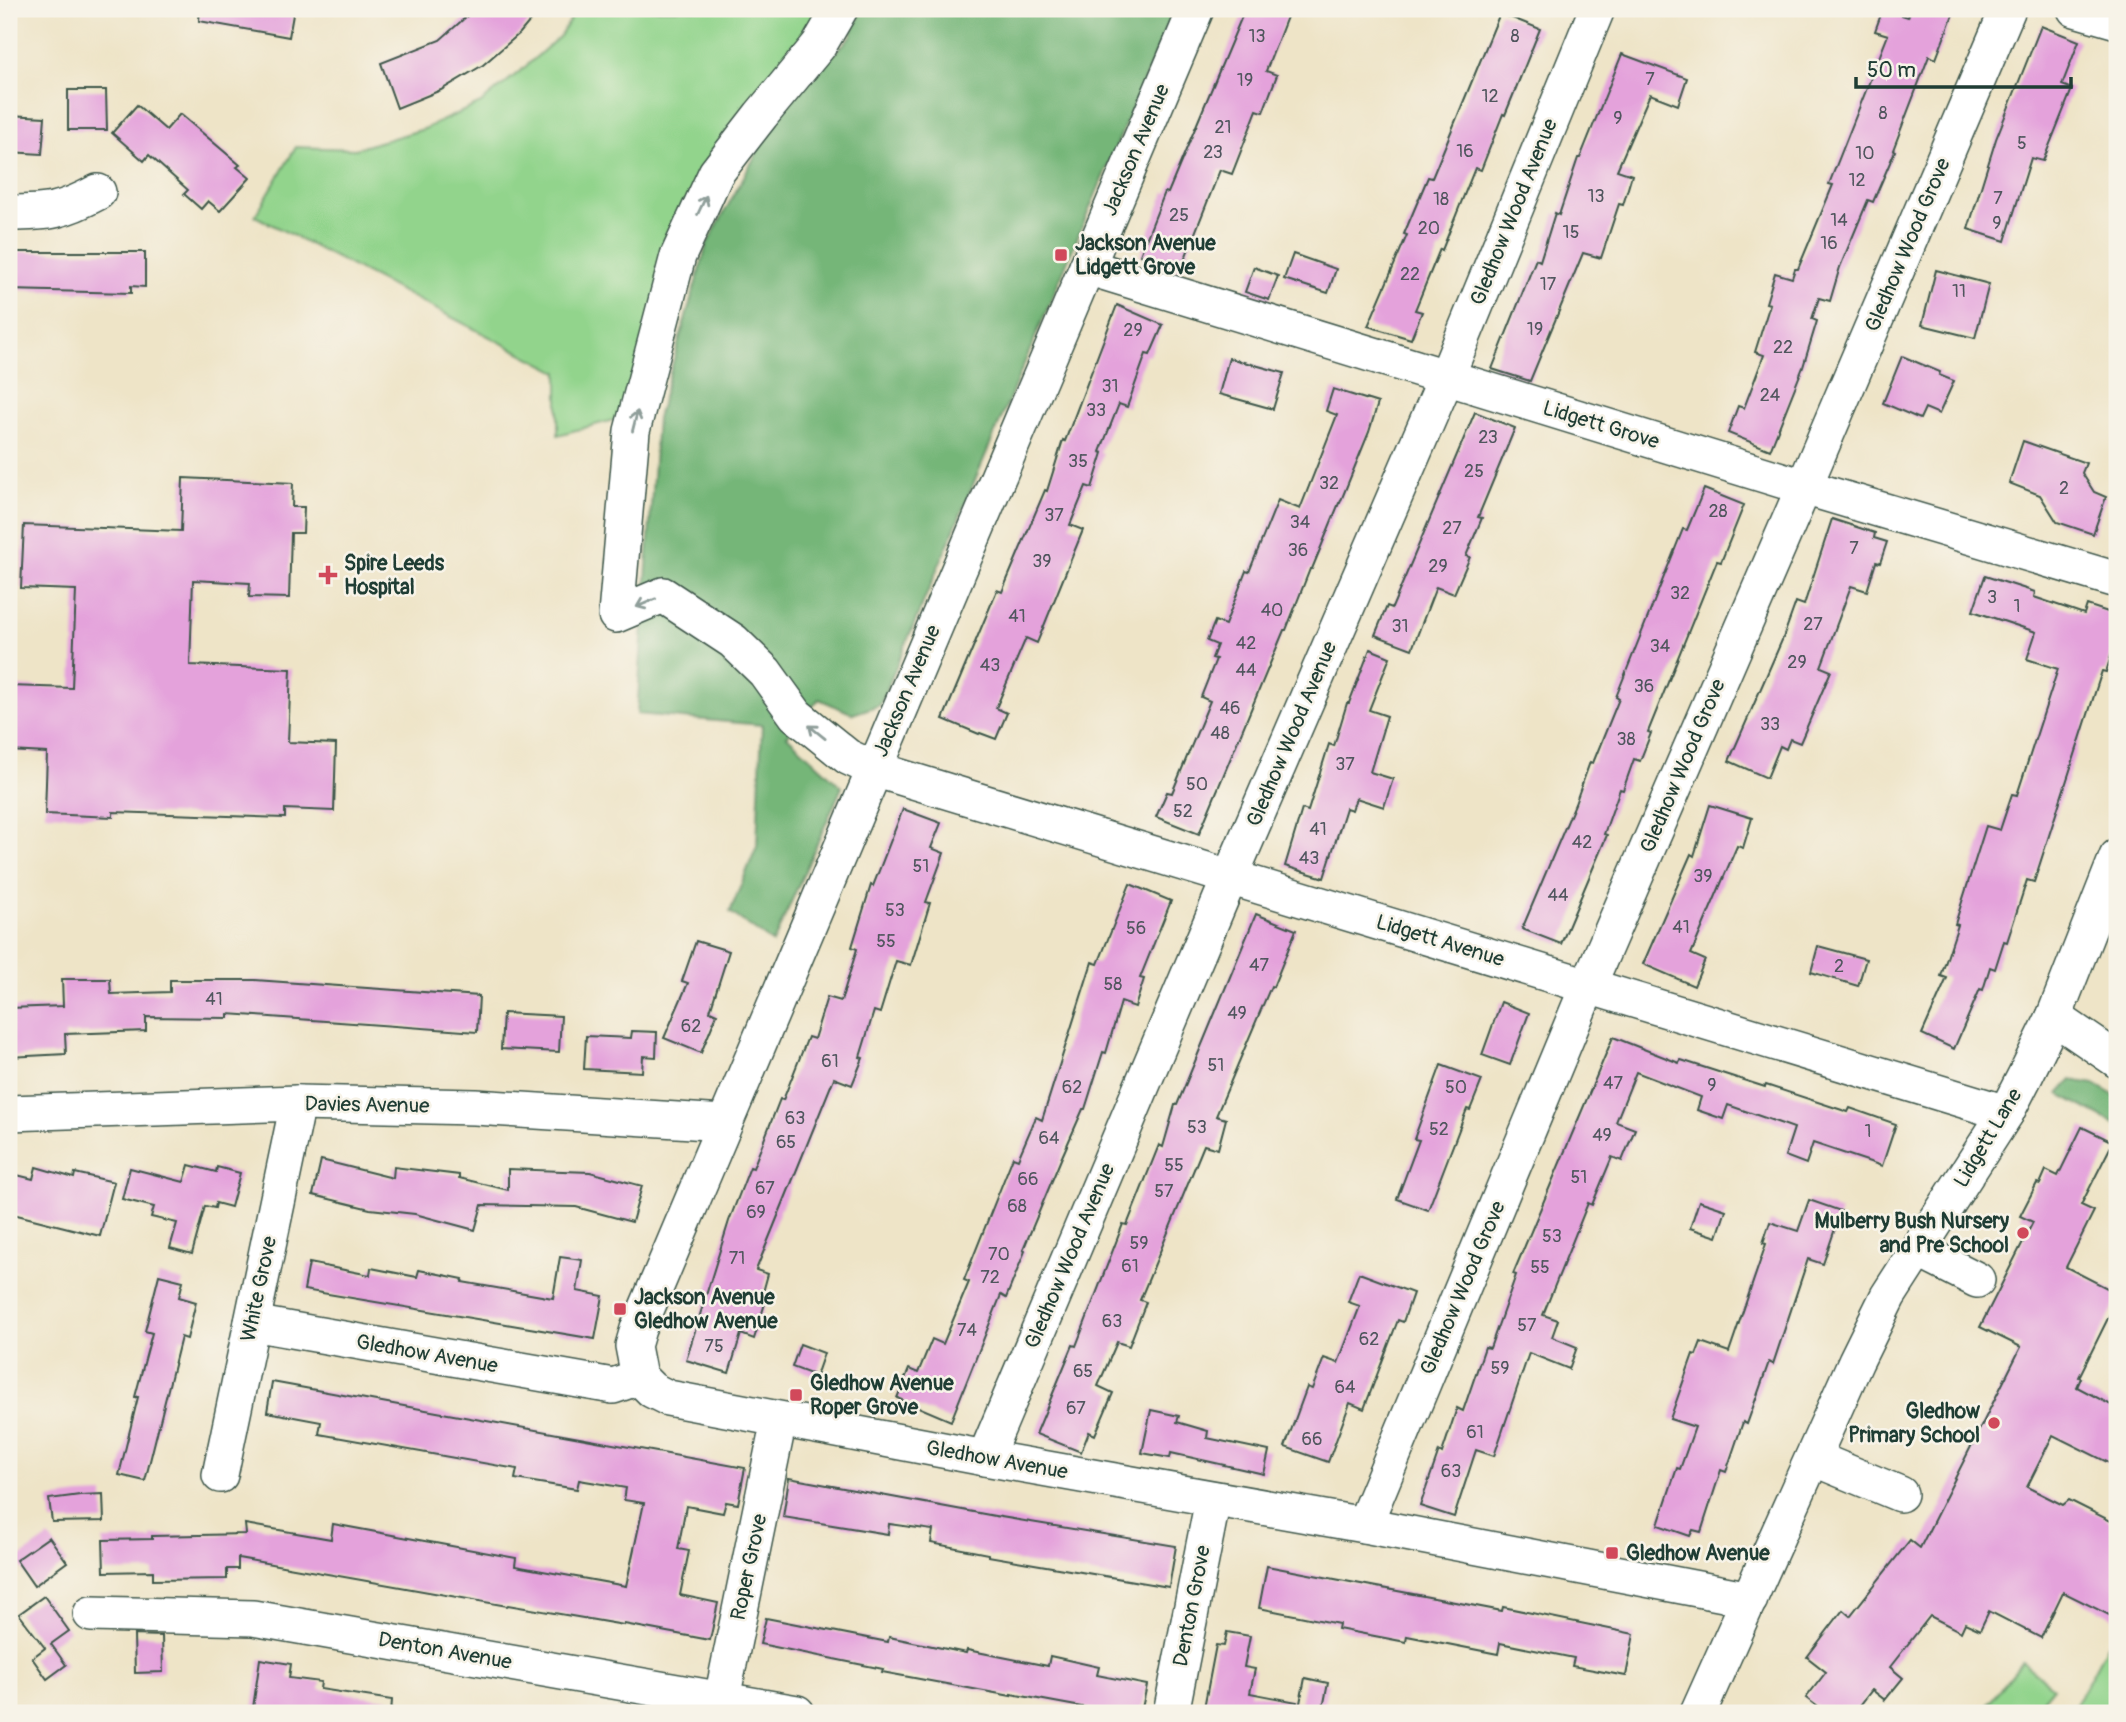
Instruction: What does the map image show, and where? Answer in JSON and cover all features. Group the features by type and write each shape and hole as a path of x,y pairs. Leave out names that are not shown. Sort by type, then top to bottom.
{"street":[{"name":"Lidgett Avenue","path":"839,9 819,45 716,173 678,256 632,431 616,615 663,595 733,641 765,672 796,715 848,757 874,769 2006,1113"},
{"name":"Jackson Avenue","path":"639,1377 633,1346 638,1329 1196,9"},
{"name":"Gledhow Wood Avenue","path":"985,1458 1230,877 1446,378 1597,9"},
{"name":"Gledhow Wood Grove","path":"1364,1525 1588,986 2008,9"},
{"path":"2075,9 2117,21"},
{"path":"9,213 44,213 74,205 98,192"},
{"name":"Lidgett Grove","path":"1087,267 2117,580"},
{"name":"Lidgett Lane","path":"1698,1713 1856,1360 1888,1296 2006,1113 2053,1017 2117,857"},
{"path":"2053,1017 2117,1059"},
{"name":"Davies Avenue","path":"9,1113 298,1103 475,1107 724,1123"},
{"name":"White Grove","path":"220,1475 298,1103"},
{"path":"1918,1250 1977,1280"},
{"name":"Gledhow Avenue","path":"252,1324 613,1386 639,1377 652,1390 668,1398 985,1458 1364,1525 1750,1599"},
{"name":"Roper Grove","path":"720,1706 779,1420"},
{"path":"1813,1458 1900,1494"},
{"name":"Denton Grove","path":"1171,1713 1213,1499"},
{"name":"Denton Avenue","path":"91,1614 253,1618 720,1706 797,1713"}],"green space":[{"path":"577,9 828,9 807,45 735,120 704,165 621,418 558,435 558,372 255,216 296,147 355,149 424,129 481,103 560,36"},
{"path":"862,9 1174,9 880,705 853,714 819,699 787,736 842,787 773,943 730,912 757,846 762,725 637,714 657,418 707,244 777,116 851,36"},
{"path":"2072,1080 2094,1084 2117,1097 2117,1125 2059,1094"},
{"path":"2117,1627 2117,1713 2071,1713"},
{"path":"2022,1662 2053,1687 2031,1713 1981,1713"}],"building":[{"path":"200,9 294,9 289,37 199,21"},
{"path":"475,9 540,9 520,33 483,65 441,90 397,108 381,63 440,40"},
{"path":"1245,9 1290,9 1266,71 1277,75 1263,112 1257,110 1232,174 1220,170 1180,271 1140,255"},
{"path":"1883,9 1908,17 1911,9 1955,9 1936,59 1929,56 1893,150 1895,151 1873,202 1868,200 1840,267 1830,301 1819,298 1812,319 1817,321 1803,367 1770,450 1728,433 1738,406 1744,408 1764,355 1755,352 1770,304 1766,303 1775,273 1792,278 1795,269 1798,269 1833,185 1829,184 1888,35 1875,31"},
{"path":"1500,13 1540,29 1481,170 1475,168 1442,250 1440,249 1415,310 1422,312 1411,339 1368,326 1407,235 1404,234 1428,177 1432,178"},
{"path":"2041,26 2079,41 2062,85 2072,89 2043,161 2031,158 2005,241 1968,229 1996,139"},
{"path":"1622,54 1687,78 1678,105 1650,94 1617,170 1632,175 1601,258 1583,253 1530,381 1492,369 1536,259 1540,261 1555,213 1559,215 1578,158"},
{"path":"68,90 106,90 107,130 68,130"},
{"path":"137,105 166,130 180,114 240,165 237,167 250,178 220,211 208,201 201,209 184,194 188,190 149,155 144,161 112,133"},
{"path":"9,115 45,117 42,154 9,152"},
{"path":"9,252 145,252 145,287 131,286 131,293 9,290"},
{"path":"1293,254 1336,269 1328,293 1284,279"},
{"path":"1254,267 1278,276 1269,300 1245,292"},
{"path":"1936,270 1989,284 1975,338 1922,325"},
{"path":"1117,305 1163,325 1150,355 1146,354 1127,407 1119,404 1100,452 1103,453 1092,488 1086,486 1070,525 1083,530 1037,643 1026,638 996,708 1007,713 996,739 979,734 943,719 997,590 1002,592 1045,490 1047,491 1063,440 1065,441"},
{"path":"1902,356 1954,381 1939,414 1925,408 1920,419 1883,403"},
{"path":"1229,358 1284,373 1273,409 1219,394"},
{"path":"1333,389 1378,403 1340,503 1199,834 1156,817 1167,792 1172,793 1210,701 1201,697 1216,659 1212,658 1217,645 1207,641 1215,621 1225,625 1278,500 1300,509 1337,415 1326,411"},
{"path":"1475,412 1515,428 1478,517 1482,518 1466,556 1470,557 1454,594 1436,587 1412,649 1375,635 1387,606 1392,608"},
{"path":"2023,441 2086,463 2082,473 2094,492 2106,497 2093,534 2057,522 2040,495 2009,483"},
{"path":"183,478 293,483 292,507 304,507 303,533 291,533 289,598 249,597 250,583 193,580 190,665 291,669 288,742 336,744 334,811 285,809 285,818 113,812 113,817 45,814 47,753 9,751 9,686 72,688 76,590 21,588 24,525 181,531"},
{"path":"1704,489 1744,505 1721,562 1717,561 1648,732 1651,733 1640,761 1634,759 1623,790 1620,789 1604,834 1607,835 1561,944 1522,929 1590,762 1593,763 1619,699 1616,697 1683,529 1687,530"},
{"path":"1832,519 1875,533 1874,538 1887,542 1880,563 1876,562 1867,591 1851,586 1821,667 1831,671 1800,743 1790,739 1786,749 1780,746 1767,778 1729,761 1796,602 1804,605"},
{"path":"1985,576 2035,592 2034,597 2084,614 2087,605 2117,615 2117,637 2106,672 2102,671 2034,882 2027,880 2007,942 2004,941 1995,969 1990,967 1983,990 1980,989 1954,1049 1922,1034 1947,978 1941,976 1986,826 2000,830 2012,794 2017,795 2058,669 2027,659 2036,632 1973,611"},
{"path":"1370,649 1390,657 1369,710 1387,716 1370,772 1393,779 1384,807 1356,798 1352,810 1346,808 1324,878 1285,866 1302,809 1308,811 1329,744 1334,746 1347,703"},
{"path":"1710,805 1752,818 1743,848 1737,846 1691,954 1705,960 1694,986 1643,964 1691,854 1694,856"},
{"path":"903,809 941,823 931,848 944,853 926,902 930,903 911,965 896,961 880,1013 874,1011 860,1057 863,1058 852,1085 834,1078 756,1270 768,1274 762,1296 767,1297 754,1339 741,1334 729,1373 686,1360 729,1221 750,1167 753,1168 808,1037 814,1039 827,997 841,1001 857,949 852,947 871,885 873,886"},
{"path":"1130,884 1171,901 1140,978 1144,979 1135,1007 1121,1002 1085,1109 1061,1159 1006,1298 1001,1295 951,1421 897,1398 909,1369 918,1373 932,1339 943,1344 969,1282 964,1280 1013,1157 1018,1159 1036,1117 1042,1120 1092,962 1098,964"},
{"path":"1256,914 1296,930 1216,1116 1226,1119 1218,1149 1204,1145 1140,1300 1146,1302 1129,1346 1117,1342 1098,1386 1113,1393 1095,1435 1089,1432 1081,1452 1036,1434 1073,1345 1076,1346 1123,1224 1127,1225 1159,1145 1163,1147 1175,1105"},
{"path":"696,941 729,951 710,1011 717,1014 701,1053 664,1038 688,983 682,981"},
{"path":"1818,946 1866,959 1858,986 1811,972"},
{"path":"62,979 110,979 111,994 170,992 170,980 255,980 479,996 477,1032 228,1014 228,1018 146,1017 146,1031 65,1034 66,1054 9,1057 9,1008 63,1006"},
{"path":"1501,1002 1529,1013 1510,1065 1482,1055"},
{"path":"503,1013 561,1016 559,1052 501,1049"},
{"path":"632,1031 657,1032 656,1057 643,1056 642,1072 584,1069 586,1036 631,1038"},
{"path":"1613,1037 1679,1063 1681,1060 1848,1112 1850,1108 1896,1124 1882,1166 1813,1143 1806,1164 1785,1156 1794,1128 1728,1105 1723,1119 1697,1110 1701,1097 1636,1072 1616,1122 1635,1129 1622,1161 1612,1157 1592,1205 1588,1203 1543,1315 1558,1320 1552,1337 1577,1347 1569,1369 1529,1353 1494,1456 1476,1450 1454,1517 1420,1506 1457,1408 1463,1411 1485,1347 1490,1348 1516,1275 1513,1274"},
{"path":"1441,1065 1482,1080 1470,1110 1467,1109 1428,1210 1397,1199 1419,1140 1414,1139"},
{"path":"2082,1127 2113,1142 2081,1205 2094,1211 2066,1267 2117,1293 2117,1300 2079,1377 2081,1378 2077,1387 2117,1408 2117,1467 2053,1435 2027,1487 2063,1505 2069,1500 2117,1524 2117,1619 2063,1592 2041,1638 1989,1611 1980,1630 1965,1623 1961,1632 1930,1616 1890,1667 1903,1678 1885,1700 1872,1690 1854,1713 1826,1713 1806,1698 1826,1672 1807,1657 1843,1610 1850,1616 1910,1540 1920,1548 2021,1347 1980,1327 2033,1222 2020,1216 2046,1170 2058,1176"},
{"path":"321,1160 393,1178 394,1167 459,1175 459,1178 508,1190 508,1169 590,1172 642,1186 632,1222 576,1207 482,1205 475,1230 415,1214 370,1209 313,1195"},
{"path":"189,1165 216,1172 217,1167 240,1173 231,1207 216,1203 215,1208 205,1206 192,1254 170,1248 177,1223 151,1217 154,1207 122,1199 130,1168 184,1182"},
{"path":"36,1167 74,1178 75,1173 114,1182 100,1236 9,1213 9,1173 33,1179"},
{"path":"1809,1200 1841,1211 1823,1264 1808,1259 1773,1364 1769,1362 1747,1424 1743,1422 1726,1472 1721,1470 1701,1532 1693,1530 1690,1536 1658,1525 1677,1468 1680,1469 1695,1427 1670,1419 1693,1354 1696,1355 1701,1342 1729,1352 1766,1244 1763,1243 1770,1222 1798,1231"},
{"path":"1699,1201 1726,1210 1717,1237 1690,1228"},
{"path":"560,1257 582,1260 577,1291 603,1296 595,1339 304,1290 309,1263 370,1275 371,1268 417,1277 419,1270 463,1279 462,1282 553,1298"},
{"path":"1359,1273 1413,1293 1403,1322 1398,1320 1364,1409 1350,1403 1328,1462 1285,1447 1307,1387 1312,1389 1324,1358 1338,1363 1360,1306 1348,1302"},
{"path":"159,1275 183,1281 179,1297 196,1302 187,1339 181,1337 145,1481 119,1475 152,1333 145,1331"},
{"path":"800,1344 824,1353 816,1376 792,1367"},
{"path":"272,1382 745,1468 738,1504 726,1502 723,1513 686,1506 678,1549 689,1551 680,1595 718,1603 710,1640 238,1558 238,1569 227,1569 227,1579 153,1580 153,1571 104,1572 103,1540 246,1534 245,1524 331,1539 333,1524 516,1558 515,1566 626,1586 644,1503 624,1500 626,1488 579,1480 577,1489 515,1479 517,1469 319,1434 321,1422 267,1412"},
{"path":"1151,1410 1179,1416 1177,1422 1208,1431 1207,1438 1269,1451 1264,1474 1171,1453 1170,1458 1142,1453"},
{"path":"789,1478 1176,1546 1169,1587 988,1556 931,1543 933,1530 889,1524 888,1534 783,1517"},
{"path":"103,1494 104,1521 52,1522 49,1499"},
{"path":"49,1537 67,1562 34,1586 16,1560"},
{"path":"1267,1566 1502,1611 1503,1607 1634,1634 1626,1676 1572,1666 1574,1658 1500,1643 1498,1654 1407,1636 1406,1642 1338,1629 1339,1624 1259,1608"},
{"path":"44,1596 69,1631 51,1644 66,1665 47,1679 32,1658 45,1648 19,1614"},
{"path":"766,1618 888,1642 889,1637 1048,1666 1050,1656 1099,1667 1097,1675 1147,1685 1141,1713 1114,1713 1011,1696 882,1672 883,1669 760,1644"},
{"path":"1227,1632 1250,1636 1244,1667 1255,1669 1250,1693 1297,1702 1295,1713 1203,1713 1216,1645 1224,1646"},
{"path":"134,1635 162,1636 163,1672 135,1673"},
{"path":"260,1659 291,1664 289,1678 321,1682 320,1689 392,1700 391,1713 290,1713 253,1708"},
{"path":"1305,1678 1328,1683 1322,1713 1298,1713"}],"place":[{"name":"Jackson Avenue Lidgett Grove","path":"1061,255"},
{"name":"Spire Leeds Hospital","path":"328,575"},
{"name":"Mulberry Bush Nursery and Pre School","path":"2023,1233"},
{"name":"Jackson Avenue Gledhow Avenue","path":"620,1309"},
{"name":"Gledhow Avenue Roper Grove","path":"796,1395"},
{"name":"Gledhow Primary School","path":"1994,1423"},
{"name":"Gledhow Avenue","path":"1612,1553"}]}
